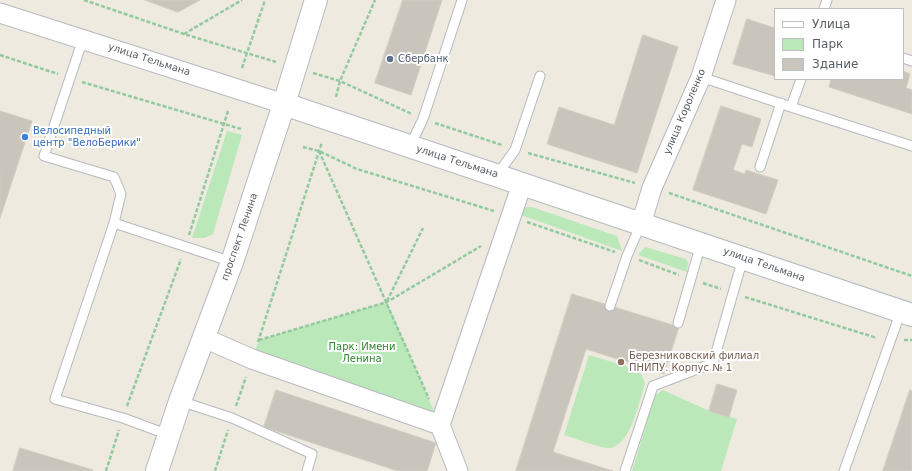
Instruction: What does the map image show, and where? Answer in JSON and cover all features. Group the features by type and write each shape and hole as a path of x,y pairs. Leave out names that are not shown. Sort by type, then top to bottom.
{"main road":[{"name":"проспект Ленина","path":"157,471 180,401 232,262 284,104 316,0"},
{"name":"улица Тельмана","path":"284,104 906,313"}],"street":[{"name":"улица Короленко","path":"641,224 652,188 701,77 726,0"},
{"name":"улица Тельмана","path":"0,13 284,104"},
{"path":"458,471 440,425 507,224 522,184"},
{"path":"204,338 252,359 440,425"}],"lane":[{"path":"410,146 423,119 462,0"},
{"path":"83,39 44,156 114,178 121,194 114,223 55,399 123,418 169,435"},
{"path":"497,175 515,150 540,76"},
{"path":"701,77 912,146"},
{"path":"792,106 801,80"},
{"path":"760,167 781,103"},
{"path":"114,223 185,248 232,262"},
{"path":"610,306 627,256 641,224"},
{"path":"678,323 701,244"},
{"path":"625,471 653,386 713,363 743,258"},
{"path":"844,471 890,340 906,313"},
{"path":"180,401 232,418 312,454 307,471"}],"path":[{"path":"84,0 184,34 340,81 423,119 515,150 652,188 912,276"},
{"path":"184,34 242,0"},
{"path":"242,68 265,0"},
{"path":"336,97 340,81 375,0"},
{"path":"0,55 70,78 241,129"},
{"path":"106,471 123,418 185,248 228,111"},
{"path":"214,471 259,340 322,142"},
{"path":"303,147 319,151 357,169 507,224 627,256 733,293 876,338 890,340 912,340"},
{"path":"319,151 387,302 440,425"},
{"path":"259,340 387,302 507,224"},
{"path":"387,302 423,228"}],"green space":[{"path":"227,131 242,135 213,234 204,238 192,238"},
{"path":"526,207 532,207 617,236 622,251 518,214"},
{"path":"645,247 686,259 688,263 687,272 638,255"},
{"name":"Парк: Имени Ленина","path":"387,302 440,425 252,359 259,340"},
{"path":"589,355 639,370 645,383 637,411 628,432 623,440 616,446 609,448 593,445 564,435"},
{"path":"663,390 705,409 737,419 721,471 632,471 655,395"}],"building":[{"path":"145,0 200,0 178,12"},
{"path":"403,0 442,0 411,95 375,83"},
{"path":"747,19 774,28 774,76 733,64"},
{"path":"643,35 678,47 637,173 547,144 559,107 614,125"},
{"path":"904,71 910,74 906,88 912,90 912,114 829,87 831,80 904,80"},
{"path":"721,106 761,119 752,147 742,144 733,170 745,174 746,170 778,180 766,214 693,190"},
{"path":"0,111 32,121 0,218"},
{"path":"572,294 679,327 664,374 586,349 553,452 613,471 516,471"},
{"path":"717,384 737,390 729,417 709,411"},
{"path":"276,390 436,443 427,471 398,471 264,427"},
{"path":"910,390 912,391 912,471 883,471"},
{"path":"20,448 93,470 93,471 13,471"}],"place":[{"name":"Сбербанк","path":"390,59"},
{"name":"Велосипедный центр \"ВелоБерики\"","path":"25,137"},
{"name":"Березниковский филиал ПНИПУ. Корпус № 1","path":"621,362"}]}
